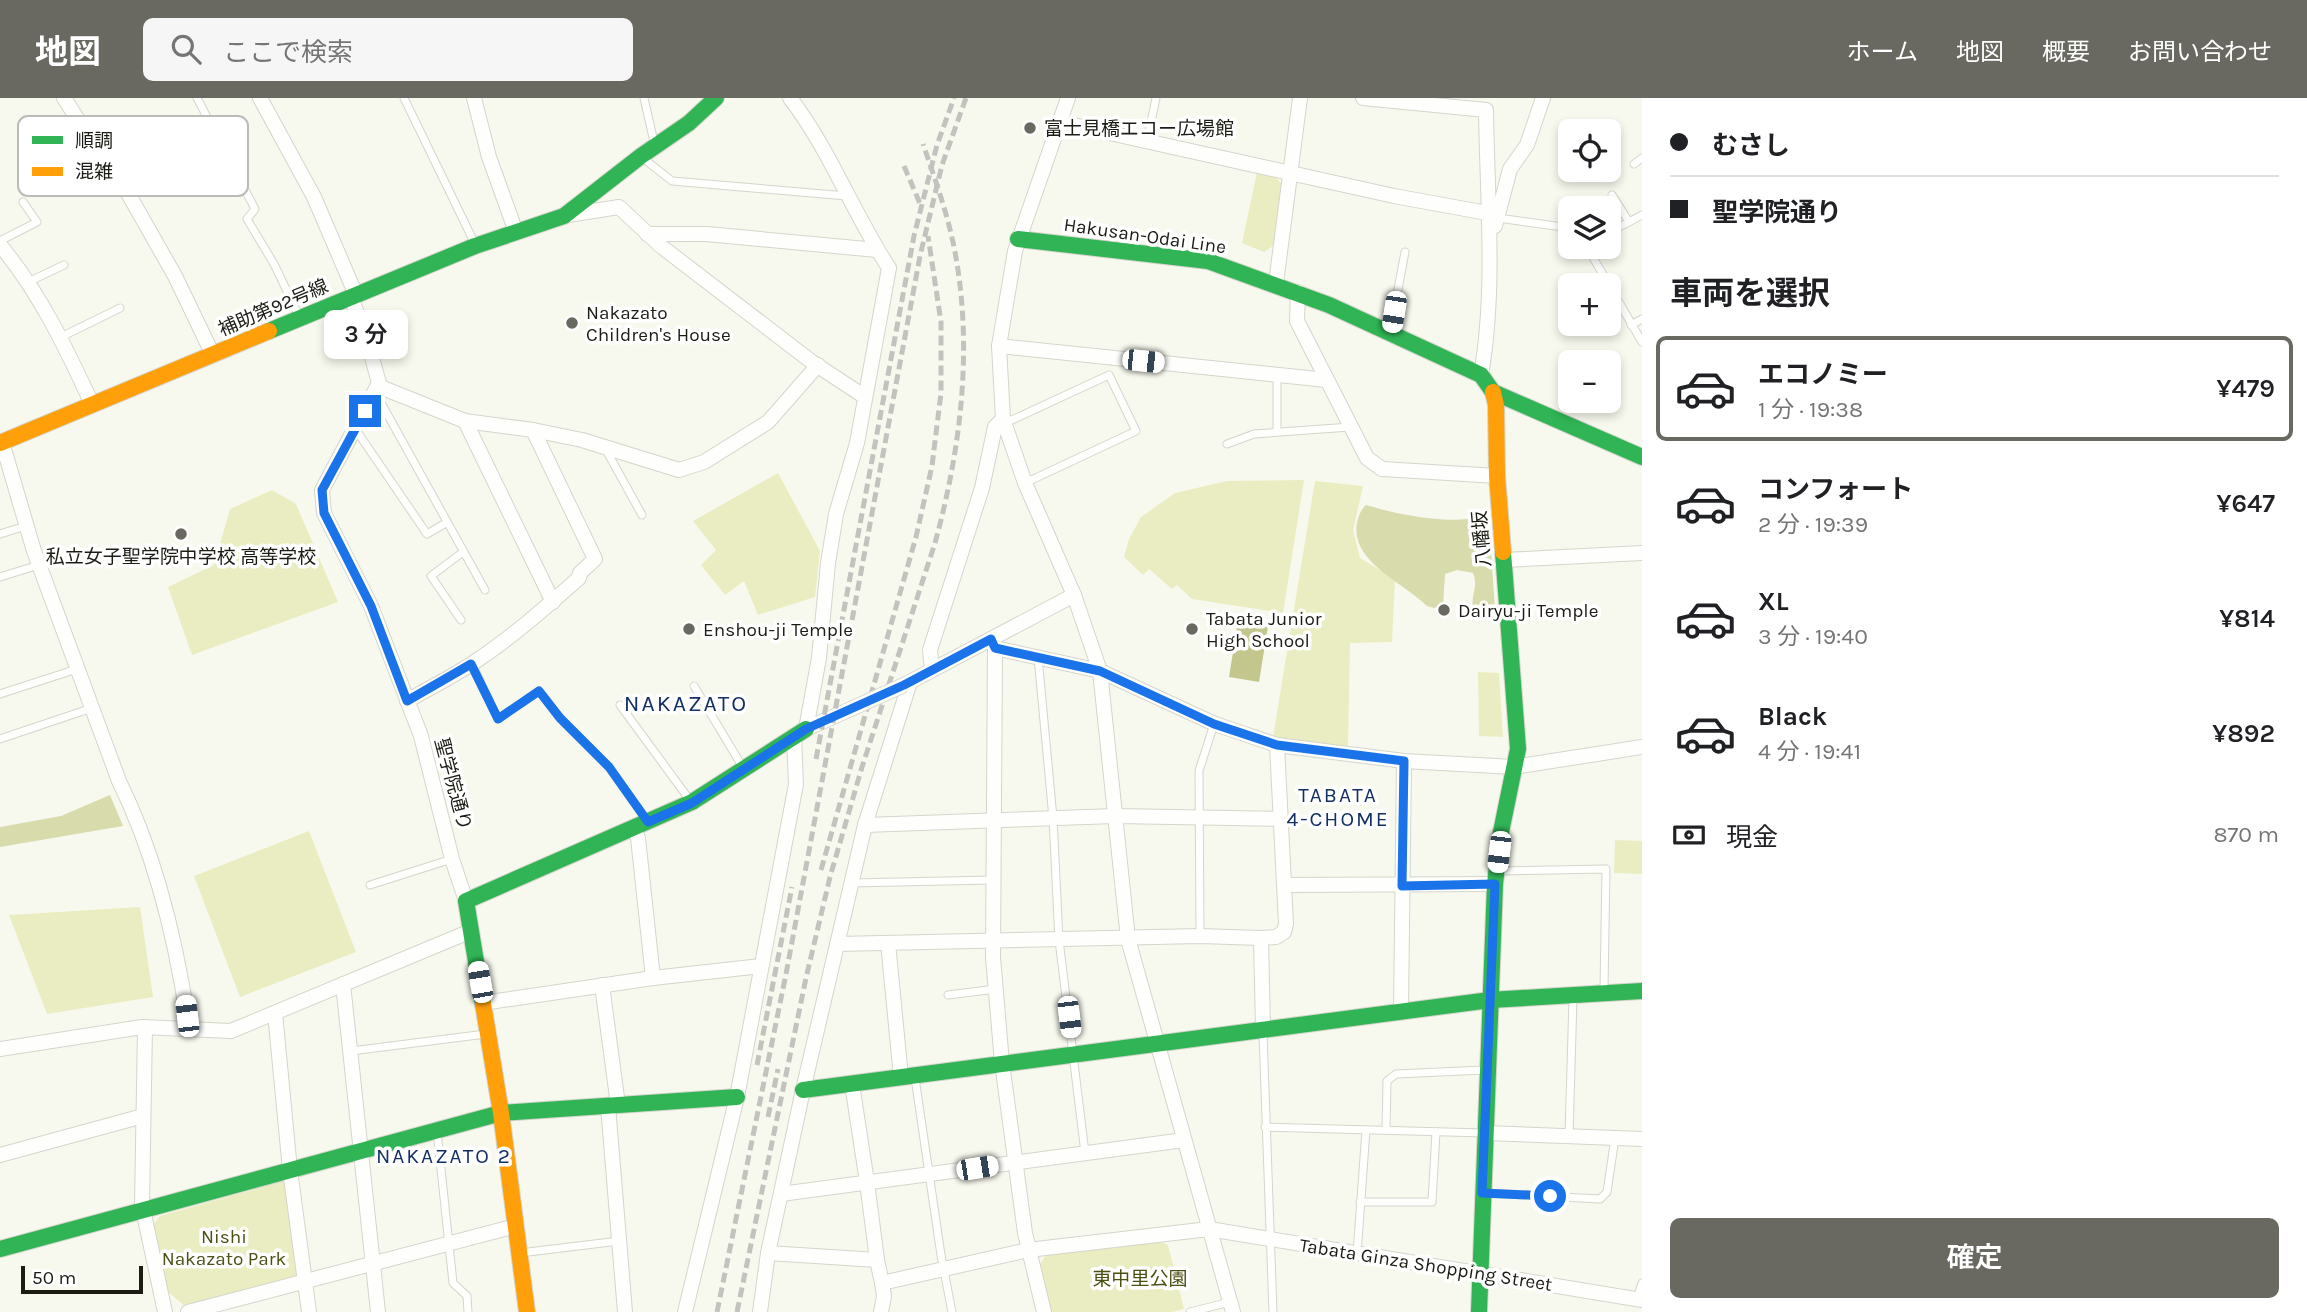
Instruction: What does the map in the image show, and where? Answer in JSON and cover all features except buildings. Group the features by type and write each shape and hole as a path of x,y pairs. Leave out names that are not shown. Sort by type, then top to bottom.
{"street":[{"path":"64,98 75,116"},
{"path":"260,98 314,197 354,296 379,383 376,389 465,422 533,430 605,447 679,470 704,462 768,422 818,365"},
{"path":"474,98 489,157 516,232"},
{"name":"補助第92号線","path":"1,443 475,246 564,216 689,123 716,98"},
{"path":"685,1312 737,1097 796,784 800,733 818,663 834,527 857,443 889,268 847,196 820,142 790,98"},
{"path":"1068,98 1018,239 999,346 1003,419 1025,483 1074,595 1100,671 1128,939 1232,1307"},
{"path":"1276,283 1300,98"},
{"path":"1363,98 1486,110 1492,216 1488,337 1481,375 1493,392 1642,457"},
{"path":"1492,216 1510,169 1527,145 1544,98"},
{"path":"1060,122 1492,216"},
{"path":"599,189 662,247 818,365 865,397"},
{"path":"130,196 175,276 214,355"},
{"path":"564,216 619,207"},
{"path":"647,234 707,234 877,250"},
{"name":"Hakusan-Odai Line","path":"1018,239 1208,261 1298,292 1481,375"},
{"path":"0,243 28,282 61,337 92,404"},
{"path":"1298,292 1297,321 1367,458 1382,469 1497,476"},
{"path":"999,346 1327,380"},
{"name":"聖学院通り","path":"376,389 322,490 324,513 371,606 421,736 452,859 466,901 501,1113 527,1312"},
{"name":"八幡坂","path":"1479,1312 1478,1274 1496,878 1501,832 1518,749 1493,392"},
{"path":"932,670 930,650 982,488 996,427 1003,419"},
{"path":"465,422 553,601"},
{"path":"407,701 471,664 553,601 579,578 580,573 595,559 533,430"},
{"path":"1,443 39,565 119,781 134,812 163,897 189,1029"},
{"path":"1504,560 1642,553"},
{"path":"466,901 692,803 800,733 993,643 1074,595"},
{"path":"993,643 1038,657 1100,671 1214,724 1277,745 1404,761 1514,767 1642,747"},
{"path":"993,643 992,940 1002,1063 1028,1251 1044,1312"},
{"path":"761,1312 768,1253 864,825 907,683"},
{"path":"838,944 1200,936 1276,937 1284,932 1286,924 1277,745"},
{"path":"1401,1011 1404,761"},
{"path":"864,825 1115,816 1280,819"},
{"path":"640,825 638,838 653,978"},
{"path":"1285,885 1402,886 1496,878"},
{"path":"0,1049 145,1027 231,1031 471,931"},
{"path":"1261,938 1263,1029"},
{"path":"888,943 908,1076"},
{"path":"483,1003 653,978 761,966"},
{"path":"343,984 378,1312"},
{"path":"602,985 613,1106 625,1312"},
{"path":"803,1090 1490,1000 1642,991"},
{"path":"275,1013 290,1170 309,1312"},
{"path":"145,1027 142,1210 165,1312"},
{"path":"852,1084 884,1296 881,1312"},
{"path":"0,1248 501,1113 737,1097"},
{"path":"0,1156 143,1116"},
{"path":"1485,1133 1642,1139"},
{"path":"781,1194 1184,1140"},
{"path":"188,1312 516,1226"},
{"name":"Tabata Ginza Shopping Street","path":"882,1283 1028,1251 1209,1229 1639,1299"},
{"path":"768,1253 877,1260"}],"lane":[{"path":"197,98 206,116"},
{"path":"404,98 475,246"},
{"path":"644,98 648,151 673,181 847,196"},
{"path":"1147,142 1156,98"},
{"path":"1634,164 1642,159"},
{"path":"1612,195 1629,222"},
{"path":"248,196 255,209 247,219 274,264 300,319"},
{"path":"0,243 37,222 23,202"},
{"path":"1621,226 1642,215"},
{"path":"1492,216 1558,226"},
{"path":"1390,333 1405,252"},
{"path":"1594,259 1642,342"},
{"path":"28,282 64,265"},
{"path":"61,337 120,308"},
{"path":"1631,325 1642,319"},
{"path":"1003,419 1012,420 1109,375 1136,432 1025,483"},
{"path":"1277,375 1277,432"},
{"path":"376,389 446,523 485,590"},
{"path":"1227,444 1254,433 1351,427"},
{"path":"356,430 427,534 446,523"},
{"path":"605,447 642,514"},
{"path":"0,534 27,526"},
{"path":"461,620 431,576 463,552"},
{"path":"0,577 39,565"},
{"path":"1038,657 1053,818 1059,940 1085,1153"},
{"path":"471,664 498,719 539,691 560,718 609,767 640,825"},
{"path":"0,694 78,669"},
{"path":"694,686 744,770"},
{"path":"620,705 692,803"},
{"path":"0,739 93,708"},
{"path":"1200,936 1199,771 1214,724"},
{"path":"370,885 452,859"},
{"path":"1496,878 1606,869 1604,993"},
{"path":"852,883 992,880"},
{"path":"948,995 996,989"},
{"path":"1569,1136 1573,994"},
{"path":"1263,1029 1273,1312"},
{"path":"351,1051 488,1034"},
{"path":"1386,1130 1387,1081 1396,1074 1489,1070"},
{"path":"908,1076 929,1175 952,1312"},
{"path":"1265,1127 1485,1133"},
{"path":"1357,1254 1366,1130"},
{"path":"437,1131 453,1283 467,1296 468,1312"},
{"path":"1360,1202 1432,1202 1436,1132"},
{"path":"1482,1193 1600,1199 1607,1192 1615,1138"},
{"path":"519,1253 619,1241"},
{"path":"1639,1299 1642,1283"},
{"path":"1191,1312 1232,1307"}],"green space":[{"path":"1257,172 1274,175 1284,187 1273,246 1264,252 1242,243"},
{"path":"778,473 820,551 815,597 758,615 744,581 725,595 701,565 716,550 693,521"},
{"path":"1304,480 1283,613 1192,599 1177,585 1172,589 1149,569 1143,575 1124,557 1129,539 1141,517 1175,493 1227,481"},
{"path":"1315,481 1363,486 1353,530 1360,558 1395,579 1392,642 1350,643 1348,746 1273,737"},
{"path":"272,490 296,504 338,602 192,655 168,587 214,565 230,509"},
{"path":"1478,672 1499,673 1503,737 1479,736"},
{"path":"309,831 356,952 240,997 194,876"},
{"path":"1615,840 1642,841 1642,874 1614,873"},
{"path":"140,907 153,997 47,1014 9,915"},
{"name":"Nishi Nakazato Park","path":"287,1180 299,1276 186,1307 168,1292 152,1226 160,1216"},
{"name":"東中里公園","path":"1161,1242 1168,1245 1184,1309 1172,1312 1049,1312 1039,1266 1046,1255"}],"shaded area":[{"path":"1366,505 1425,518 1454,520 1484,517 1489,522 1495,610 1490,618 1482,619 1473,607 1473,573 1457,570 1445,574 1443,606 1434,608 1427,606 1379,569 1360,547 1357,534 1358,519"},
{"path":"1238,621 1268,626 1259,682 1229,677"},
{"path":"110,795 123,826 0,847 0,827 61,816"}],"railway":[{"path":"816,759 914,236 937,145 954,98"},
{"path":"717,1312 786,974 920,256 942,165 966,98"},
{"path":"737,1312 806,978 830,877 862,767 935,543 958,435 963,362 960,288 949,224 923,144"},
{"path":"904,166 921,206"},
{"path":"821,870 916,537 932,466 941,393 941,322 928,236"},
{"path":"757,1065 792,887"},
{"path":"768,1117 778,1069"}],"traffic: fast":[{"path":"269,331 475,246 564,216 641,156 689,123 716,98"},
{"path":"1018,239 1208,261 1329,305 1481,375 1493,392 1642,457"},
{"path":"1479,1312 1495,884 1501,832 1518,749 1503,552"},
{"path":"483,1004 466,901 692,802 806,729"},
{"path":"803,1090 1490,1000 1642,991"},
{"path":"0,1249 501,1113 737,1097"}],"traffic: slow":[{"path":"0,443 269,331"},
{"path":"1493,392 1496,405 1497,476 1503,552"},
{"path":"483,1004 501,1113 527,1312"}],"place":[{"name":"富士見橋エコー広場館","path":"1030,128"},
{"name":"Nakazato Children's House","path":"572,323"},
{"name":"私立女子聖学院中学校 高等学校","path":"181,534"},
{"name":"Dairyu-ji Temple","path":"1444,610"},
{"name":"Enshou-ji Temple","path":"689,629"},
{"name":"Tabata Junior High School","path":"1192,629"}],"district":[{"name":"NAKAZATO","path":"686,703"},
{"name":"TABATA 4-CHOME","path":"1338,807"},
{"name":"NAKAZATO 2","path":"444,1156"}],"route":[{"path":"365,411 322,490 324,513 371,606 407,701 471,664 498,719 539,691 560,718 609,767 648,822 692,803 806,729 904,685 991,639 995,648 1100,671 1214,724 1277,745 1404,761 1402,886 1495,884 1482,1193 1550,1196"}]}
